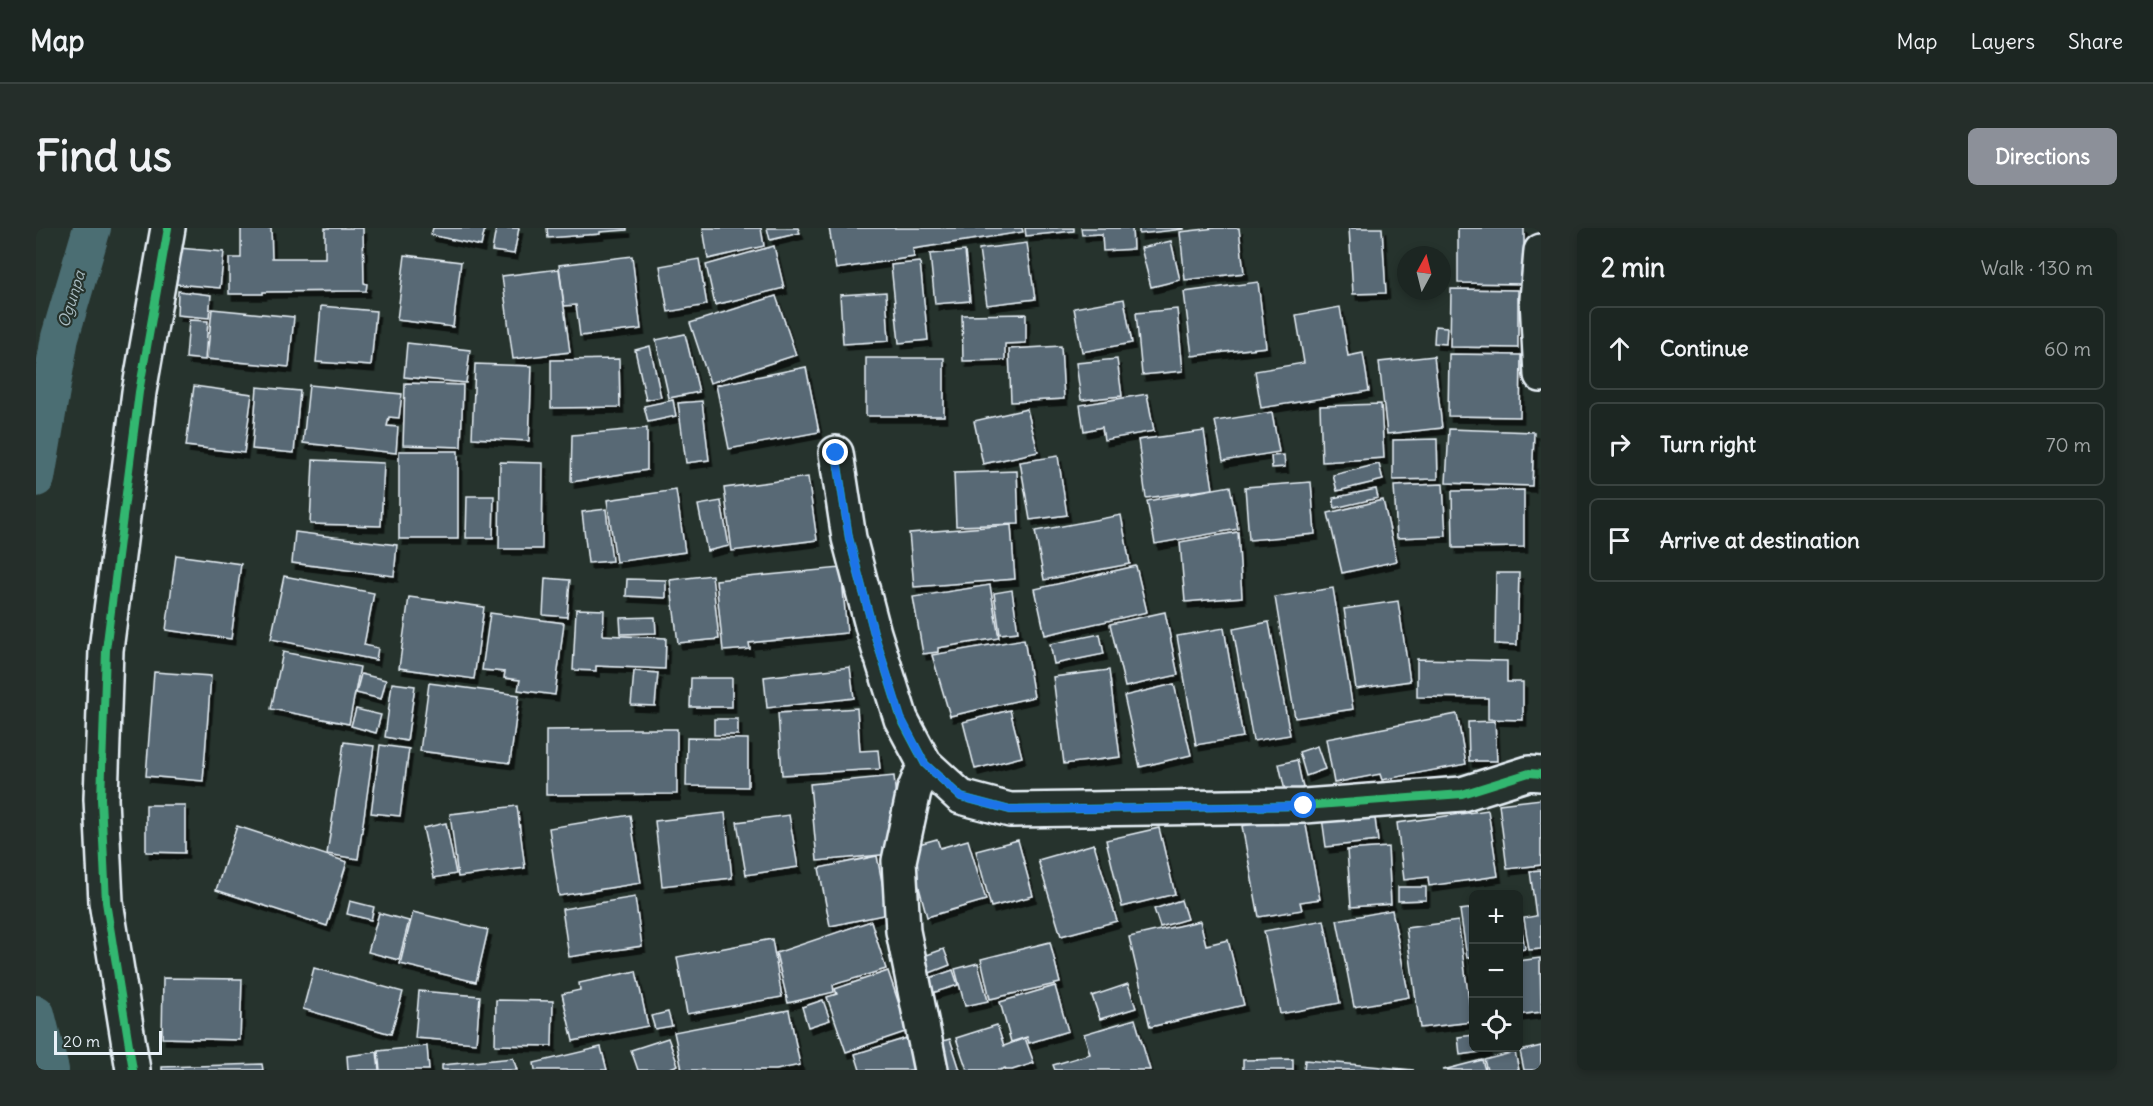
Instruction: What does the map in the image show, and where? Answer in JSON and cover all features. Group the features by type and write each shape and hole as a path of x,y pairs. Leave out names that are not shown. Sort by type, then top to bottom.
{"street":[{"path":"133,1070 106,890 100,799 106,650 139,392 168,228"},
{"path":"1541,251 1537,299 1541,375"},
{"path":"836,453 849,538 874,633 901,718 925,764 961,797 1010,810 1304,806 1462,794 1529,773 1541,774"},
{"path":"925,764 914,791 899,861 903,931 931,1070"}],"building":[{"path":"241,228 271,228 272,258 325,258 325,228 363,228 366,291 229,294 229,258 241,258"},
{"path":"433,228 485,228 481,246 431,235"},
{"path":"496,228 519,228 514,254 492,251"},
{"path":"547,228 627,228 627,230 548,238"},
{"path":"703,228 761,228 764,246 708,259"},
{"path":"767,228 798,228 800,233 770,240"},
{"path":"829,228 1022,228 1023,232 913,249 914,257 836,269"},
{"path":"1025,228 1074,228 1074,231 1026,236"},
{"path":"1081,228 1132,228 1133,249 1103,251 1102,234 1082,235"},
{"path":"1139,228 1184,228 1184,229 1139,234"},
{"path":"1239,228 1244,273 1185,280 1180,232"},
{"path":"1349,228 1382,228 1386,293 1353,294"},
{"path":"1458,228 1524,228 1524,284 1458,283"},
{"path":"1171,241 1180,280 1151,287 1141,248"},
{"path":"1027,243 1035,299 987,305 979,249"},
{"path":"774,246 784,288 715,305 706,265"},
{"path":"179,248 224,252 220,288 176,284"},
{"path":"965,251 970,301 935,304 930,254"},
{"path":"405,255 461,262 453,327 397,320"},
{"path":"632,256 641,329 580,336 576,305 564,306 559,265"},
{"path":"699,259 707,305 668,312 660,266"},
{"path":"920,262 928,340 899,343 891,265"},
{"path":"559,269 570,352 513,359 502,276"},
{"path":"1258,282 1266,347 1192,356 1184,292"},
{"path":"1451,289 1518,290 1518,348 1450,347"},
{"path":"178,291 211,295 209,318 177,315"},
{"path":"886,292 889,341 843,344 840,295"},
{"path":"776,296 796,355 710,383 690,323"},
{"path":"1124,299 1132,343 1082,352 1074,308"},
{"path":"321,306 376,311 371,366 316,362"},
{"path":"1340,307 1348,356 1363,353 1369,391 1261,408 1255,371 1304,363 1296,315"},
{"path":"212,309 294,317 289,367 207,359"},
{"path":"1177,309 1183,371 1142,375 1136,313"},
{"path":"1026,314 1026,343 1005,344 1005,360 963,361 962,315"},
{"path":"189,320 208,321 205,360 186,358"},
{"path":"1435,326 1447,327 1446,344 1434,343"},
{"path":"685,334 699,392 669,398 656,340"},
{"path":"407,343 470,350 466,383 404,377"},
{"path":"650,346 661,397 646,400 635,350"},
{"path":"1061,346 1064,399 1011,402 1009,349"},
{"path":"1449,354 1521,355 1520,417 1448,416"},
{"path":"1434,356 1442,428 1387,434 1379,362"},
{"path":"866,358 944,358 944,416 866,416"},
{"path":"619,359 620,407 551,408 551,360"},
{"path":"1117,359 1122,396 1081,400 1076,363"},
{"path":"475,364 532,366 529,441 472,438"},
{"path":"806,367 819,432 729,449 716,385"},
{"path":"405,383 463,385 461,447 403,445"},
{"path":"309,385 402,394 399,418 389,417 387,426 398,427 396,453 303,443"},
{"path":"194,386 252,394 244,453 186,446"},
{"path":"257,387 300,391 294,453 252,449"},
{"path":"1147,394 1154,431 1104,440 1102,427 1084,431 1080,405"},
{"path":"673,400 676,416 648,422 644,406"},
{"path":"702,401 709,460 686,463 678,403"},
{"path":"1381,404 1384,458 1322,462 1320,406"},
{"path":"1027,409 1038,452 983,464 974,421"},
{"path":"1272,412 1279,452 1223,461 1215,421"},
{"path":"647,428 647,470 571,482 572,435"},
{"path":"1449,429 1534,432 1532,486 1446,483"},
{"path":"1204,431 1213,489 1146,498 1138,440"},
{"path":"1437,439 1438,479 1393,480 1393,440"},
{"path":"399,451 458,451 458,539 399,539"},
{"path":"1284,455 1285,467 1272,468 1271,456"},
{"path":"1058,456 1067,515 1030,520 1020,462"},
{"path":"313,460 384,463 381,526 310,524"},
{"path":"500,462 543,463 542,549 499,549"},
{"path":"1379,464 1383,480 1337,491 1333,475"},
{"path":"1017,471 1019,524 956,526 954,473"},
{"path":"808,477 817,540 732,551 724,488"},
{"path":"1311,482 1315,534 1249,540 1245,487"},
{"path":"1443,484 1446,536 1397,538 1394,486"},
{"path":"1230,486 1238,529 1155,544 1147,501"},
{"path":"1376,489 1378,498 1335,508 1333,498"},
{"path":"676,490 685,552 616,562 607,500"},
{"path":"1524,490 1524,547 1453,548 1452,491"},
{"path":"467,496 494,496 493,538 466,538"},
{"path":"1383,500 1397,561 1342,573 1328,513"},
{"path":"721,501 729,546 707,551 698,505"},
{"path":"606,509 612,561 588,563 582,512"},
{"path":"1121,515 1130,564 1044,580 1035,531"},
{"path":"1011,525 1015,579 914,587 909,533"},
{"path":"295,532 397,545 394,576 292,563"},
{"path":"1238,532 1242,597 1185,602 1180,542"},
{"path":"176,555 241,564 231,639 166,630"},
{"path":"1136,566 1147,612 1045,635 1035,589"},
{"path":"841,568 847,633 749,643 750,649 723,651 716,580"},
{"path":"1496,573 1519,573 1517,645 1495,644"},
{"path":"712,575 719,639 678,643 670,580"},
{"path":"284,576 374,593 364,645 378,648 376,660 271,639"},
{"path":"545,578 570,580 567,617 543,615"},
{"path":"627,579 666,580 666,598 626,596"},
{"path":"990,585 999,638 938,648 938,652 923,654 913,597"},
{"path":"1333,588 1353,709 1295,718 1275,597"},
{"path":"1012,590 1018,632 1000,634 994,593"},
{"path":"409,597 484,607 474,679 399,668"},
{"path":"1398,601 1410,681 1356,689 1344,609"},
{"path":"576,609 604,610 603,635 666,638 665,669 596,666 596,671 573,670"},
{"path":"1165,612 1178,675 1125,687 1110,624"},
{"path":"490,613 564,623 555,695 518,690 520,680 504,678 505,672 482,670"},
{"path":"655,617 656,633 621,634 620,618"},
{"path":"1269,622 1290,735 1253,741 1233,629"},
{"path":"1224,628 1243,737 1196,745 1177,636"},
{"path":"1100,634 1104,654 1054,664 1050,644"},
{"path":"1024,639 1034,697 950,716 932,655"},
{"path":"283,652 360,667 349,724 271,709"},
{"path":"1417,659 1507,661 1507,682 1523,682 1523,720 1488,719 1488,698 1417,697"},
{"path":"850,667 854,698 767,708 764,677"},
{"path":"1109,670 1120,757 1064,764 1053,677"},
{"path":"634,671 658,673 655,706 631,705"},
{"path":"154,672 211,676 203,781 146,776"},
{"path":"361,674 386,680 381,699 356,693"},
{"path":"691,678 732,678 732,707 690,707"},
{"path":"392,683 415,686 407,741 385,737"},
{"path":"429,683 519,695 510,763 420,751"},
{"path":"1174,684 1191,755 1140,767 1124,696"},
{"path":"857,708 860,751 878,750 880,769 782,775 778,713"},
{"path":"356,709 381,715 376,733 351,726"},
{"path":"1010,710 1022,757 975,769 963,722"},
{"path":"1457,714 1466,764 1382,780 1380,774 1334,783 1326,739"},
{"path":"714,719 738,719 738,735 714,735"},
{"path":"1495,721 1497,761 1469,761 1468,722"},
{"path":"677,729 677,794 546,795 546,730"},
{"path":"687,738 748,739 748,787 686,786"},
{"path":"344,742 374,746 358,859 327,854"},
{"path":"380,745 409,749 400,816 371,813"},
{"path":"1317,746 1325,769 1306,776 1299,752"},
{"path":"1297,760 1303,788 1285,791 1279,764"},
{"path":"894,776 898,823 888,824 891,854 817,861 810,784"},
{"path":"1541,799 1541,865 1507,869 1499,804"},
{"path":"146,805 185,805 185,853 146,852"},
{"path":"517,806 525,868 458,877 450,814"},
{"path":"1488,810 1498,876 1429,886 1428,877 1404,880 1397,823"},
{"path":"1374,811 1378,841 1326,847 1322,818"},
{"path":"725,813 732,878 662,886 655,821"},
{"path":"630,815 641,883 559,896 549,828"},
{"path":"789,815 798,867 746,875 737,822"},
{"path":"1304,815 1320,899 1300,902 1302,910 1259,917 1242,826"},
{"path":"446,823 456,874 434,878 423,828"},
{"path":"237,826 347,862 327,926 216,890"},
{"path":"1159,828 1175,894 1122,907 1106,840"},
{"path":"937,839 940,848 968,840 986,900 927,917 908,847"},
{"path":"1018,840 1033,896 991,907 976,851"},
{"path":"1094,844 1117,921 1061,936 1038,860"},
{"path":"1388,847 1391,904 1351,907 1347,850"},
{"path":"877,856 888,914 830,926 819,868"},
{"path":"1541,870 1541,949 1529,950 1524,918 1536,916 1530,871"},
{"path":"1398,887 1426,887 1426,900 1398,901"},
{"path":"635,897 642,946 569,957 562,909"},
{"path":"1181,900 1187,919 1160,927 1154,909"},
{"path":"350,901 374,907 371,920 347,914"},
{"path":"1469,909 1469,958 1467,958 1460,910"},
{"path":"1392,910 1409,997 1354,1007 1337,920"},
{"path":"413,912 488,930 476,982 400,964"},
{"path":"379,913 409,921 399,960 368,952"},
{"path":"1324,920 1340,1003 1280,1014 1264,931"},
{"path":"871,921 886,969 833,985 834,992 788,1003 776,953"},
{"path":"1200,921 1206,945 1228,940 1244,1005 1150,1027 1129,937"},
{"path":"1458,921 1469,1000 1469,1022 1420,1028 1406,928"},
{"path":"772,939 782,997 687,1014 677,957"},
{"path":"1050,942 1060,983 990,999 981,959"},
{"path":"944,949 950,965 927,974 921,957"},
{"path":"1540,958 1541,1012 1523,1014 1523,960"},
{"path":"978,963 988,1001 965,1006 955,969"},
{"path":"314,968 403,992 391,1034 303,1009"},
{"path":"953,970 958,985 932,993 927,979"},
{"path":"636,971 648,1026 573,1041 562,994 580,990 579,983"},
{"path":"888,971 908,1031 846,1052 827,997 837,994 835,989"},
{"path":"163,978 242,979 240,1040 162,1038"},
{"path":"1128,984 1136,1008 1100,1019 1092,996"},
{"path":"1055,986 1068,1031 1029,1043 1027,1037 1011,1042 1000,1002"},
{"path":"419,991 480,996 476,1043 415,1038"},
{"path":"496,1000 553,1001 552,1046 495,1045"},
{"path":"823,1000 830,1020 808,1027 802,1007"},
{"path":"789,1010 800,1065 776,1070 682,1070 674,1032"},
{"path":"668,1012 672,1026 655,1029 651,1016"},
{"path":"1135,1019 1150,1070 1055,1070 1053,1065 1090,1054 1084,1034"},
{"path":"997,1025 1004,1046 1025,1038 1034,1063 1012,1070 1005,1068 967,1070 956,1038"},
{"path":"1469,1036 1469,1052 1481,1052 1460,1055 1458,1037"},
{"path":"910,1037 920,1070 860,1070 855,1054"},
{"path":"668,1038 678,1065 665,1070 638,1070 631,1050"},
{"path":"950,1039 960,1070 937,1070 929,1045"},
{"path":"427,1046 429,1070 380,1070 378,1051"},
{"path":"1541,1046 1541,1070 1524,1070 1520,1052"},
{"path":"601,1047 607,1070 535,1070 534,1063"},
{"path":"377,1052 379,1070 348,1070 347,1056"},
{"path":"1515,1052 1519,1070 1487,1070 1484,1060"},
{"path":"513,1058 517,1070 442,1070 442,1065"},
{"path":"1293,1059 1293,1070 1243,1070 1243,1060"},
{"path":"1305,1060 1414,1070 1304,1070"},
{"path":"1482,1060 1485,1070 1443,1070"},
{"path":"262,1064 263,1070 162,1070 162,1067"}],"waterway":[{"name":"Ogunpa","path":"36,478 60,337 92,228"},
{"name":"Ogunpa","path":"36,1014 50,1070"}],"cycle path":[{"path":"133,1070 106,902 101,799 106,650 139,392 168,228"},
{"path":"836,453 849,538 874,633 901,719 925,764 961,797 1010,810 1304,806 1462,794 1529,773 1541,774"}],"route":[{"path":"836,453 849,538 874,633 901,718 925,764 961,797 1010,810 1304,806"}]}
